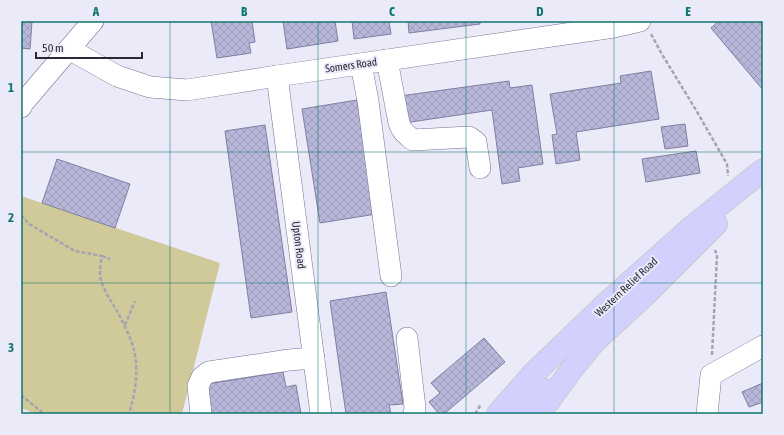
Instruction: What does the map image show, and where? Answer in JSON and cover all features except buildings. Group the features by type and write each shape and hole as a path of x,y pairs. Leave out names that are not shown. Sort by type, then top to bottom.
{"highway":[{"name":"Western Relief Road","path":"498,414 533,374 608,302 692,227 763,170"},
{"name":"Western Relief Road","path":"538,414 594,342 645,295 763,177"},
{"path":"521,414 594,342"},
{"path":"551,414 574,386 594,342"}],"street":[{"path":"21,108 23,103 69,49 84,23"},
{"name":"Somers Road","path":"69,49 117,76 150,87 187,90 614,27 644,25"},
{"path":"388,60 399,123 401,129 406,135 413,140 469,137 476,142 480,168"},
{"path":"361,64 369,108 391,276"},
{"name":"Upton Road","path":"277,76 321,414"},
{"path":"407,338 415,408 414,414"},
{"path":"707,414 711,375 763,346"},
{"path":"201,414 198,386 202,377 209,372 289,360 314,358"}],"path":[{"path":"644,25 727,164 728,180"},
{"path":"21,215 29,224 75,251 110,259"},
{"path":"711,375 717,255 714,248"},
{"path":"102,256 100,271 102,282 109,298 125,326 134,350 137,370 133,399 129,414"},
{"path":"125,326 135,301"},
{"path":"21,395 44,414"}],"shaded area":[{"path":"21,196 220,263 182,414 36,414 21,408"}]}
